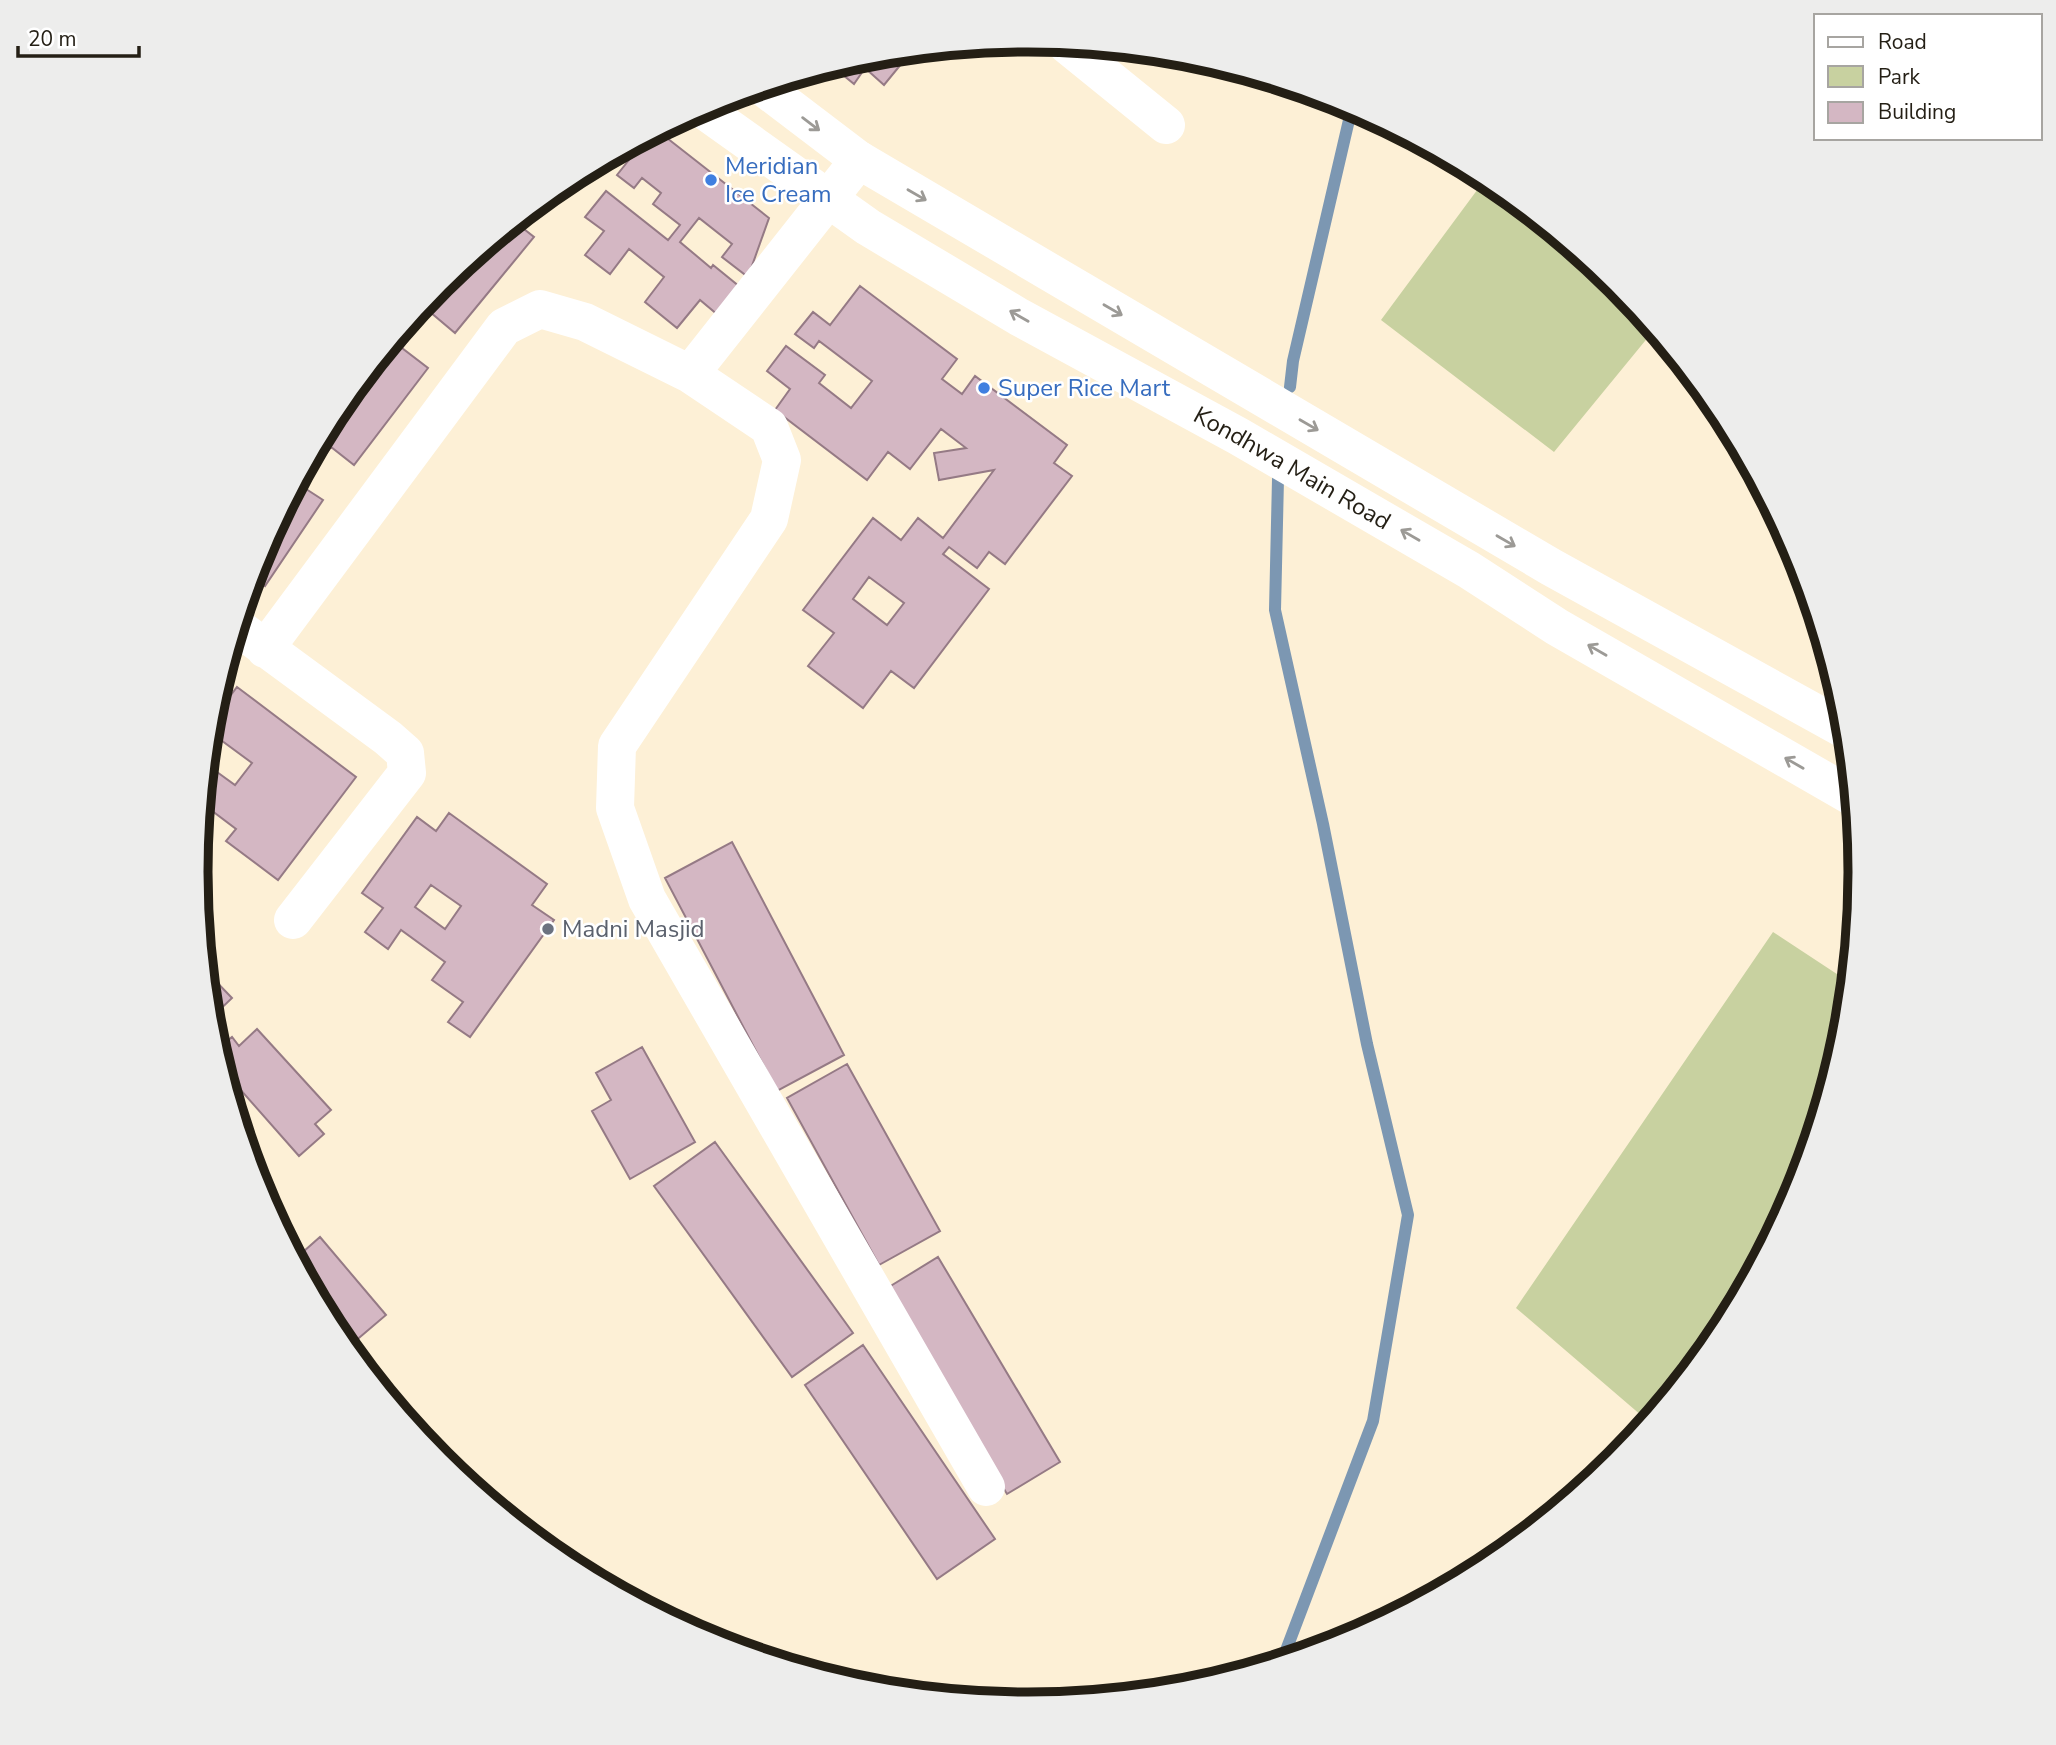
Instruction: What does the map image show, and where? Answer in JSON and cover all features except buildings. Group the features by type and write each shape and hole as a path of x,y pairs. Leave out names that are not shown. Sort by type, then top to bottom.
{"main road":[{"path":"1078,54 1166,125"},
{"name":"Kondhwa Main Road","path":"771,94 859,160 1551,567 1834,723"},
{"name":"Kondhwa Main Road","path":"712,116 869,227 1019,317 1249,442 1469,570 1557,627 1843,792"},
{"path":"690,374 859,160"},
{"path":"293,920 407,773 405,753 251,638 504,327 540,309 585,322 690,374 769,427 782,460 769,519 617,746 615,808 647,899 986,1487"}],"green space":[{"path":"1479,188 1569,256 1649,336 1554,452 1381,320"},
{"path":"1773,932 1841,977 1820,1085 1786,1186 1738,1283 1710,1328 1679,1372 1642,1416 1516,1308"}],"waterway":[{"path":"1290,387 1293,361 1350,119"},
{"path":"1278,479 1275,610 1323,824 1367,1044 1408,1215 1373,1421 1286,1651"}],"place":[{"name":"Meridian Ice Cream","path":"711,180"},
{"name":"Super Rice Mart","path":"984,388"},
{"name":"Madni Masjid","path":"548,929"}]}
